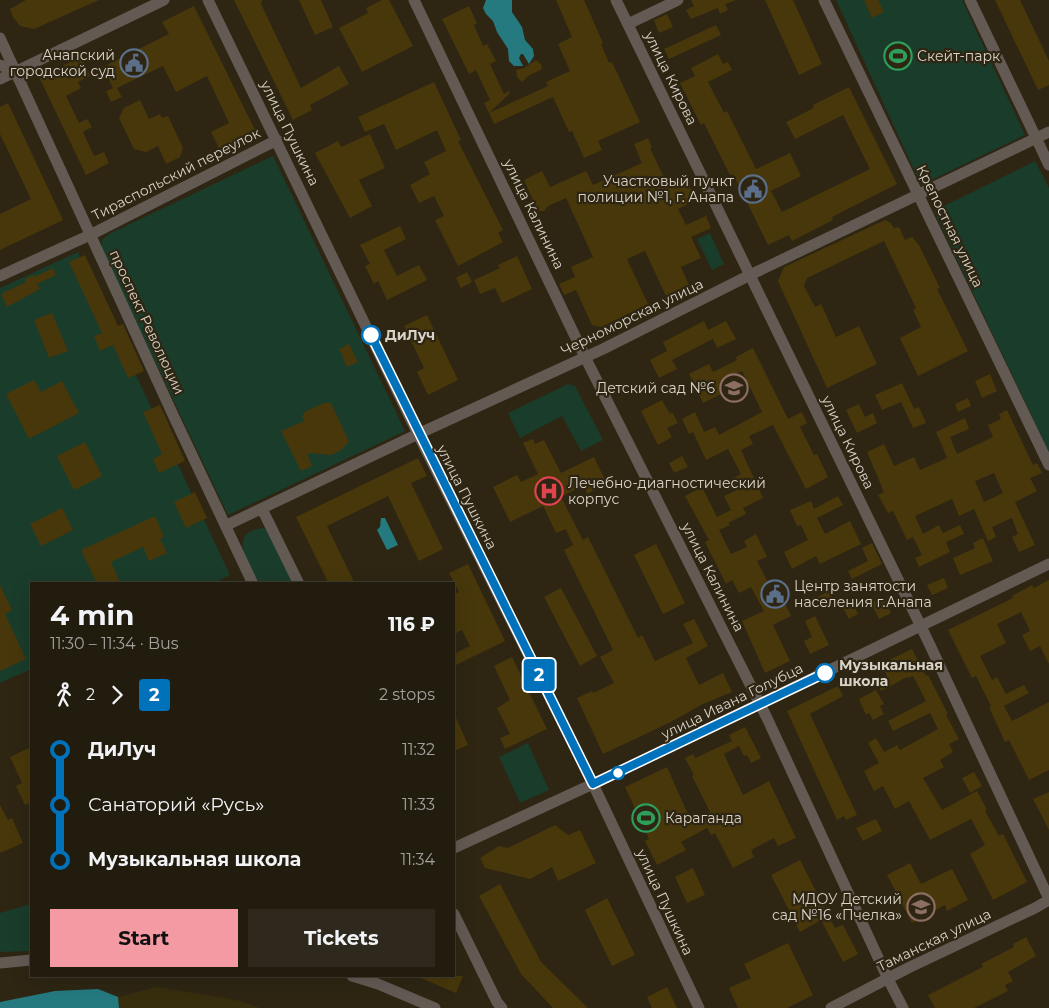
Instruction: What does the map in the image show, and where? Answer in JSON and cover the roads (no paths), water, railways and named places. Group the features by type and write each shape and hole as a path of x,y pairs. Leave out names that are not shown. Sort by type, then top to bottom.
{"street":[{"path":"0,79 164,0"},
{"name":"улица Пушкина","path":"208,0 418,434 593,784 699,1008"},
{"name":"улица Калинина","path":"414,0 585,357 761,704 903,1008"},
{"name":"улица Кирова","path":"616,0 920,626 1049,900"},
{"path":"628,24 678,0"},
{"name":"Крепостная улица","path":"824,0 1049,465"},
{"path":"970,0 1049,165"},
{"name":"проспект Революции","path":"0,38 253,582"},
{"path":"0,65 15,71"},
{"name":"Черноморская улица","path":"226,526 585,357 750,275 1049,132"},
{"name":"Тираспольский переулок","path":"0,276 90,235 277,140"},
{"path":"262,509 298,582"},
{"name":"улица Ивана Голубца","path":"455,848 761,704 1049,564"},
{"name":"Таманская улица","path":"831,1008 1049,900"},
{"path":"455,916 497,1002 502,1008"},
{"path":"0,963 30,960"},
{"path":"355,977 378,984 435,1008"}],"water":[{"path":"486,0 512,0 512,12 522,27 525,40 533,49 534,56 529,64 523,54 519,58 523,66 514,66 509,61 508,49 497,32 493,21 483,8"},
{"path":"381,518 385,518 398,545 387,550 377,530 380,527"},
{"path":"98,989 118,997 119,1008 0,1008 0,1002 55,991"}],"place":[{"name":"Скейт-парк","path":"898,56"},
{"name":"Анапский городской суд","path":"134,63"},
{"name":"Участковый пункт полиции №1, г. Анапа","path":"753,189"},
{"name":"ДиЛуч","path":"371,335"},
{"name":"Детский сад №6","path":"734,388"},
{"name":"Лечебно-диагностический корпус","path":"549,491"},
{"name":"Центр занятости населения г.Анапа","path":"775,594"},
{"name":"Музыкальная школа","path":"825,673"},
{"name":"Караганда","path":"646,818"},
{"name":"МДОУ Детский сад №16 «Пчелка»","path":"921,907"}]}
